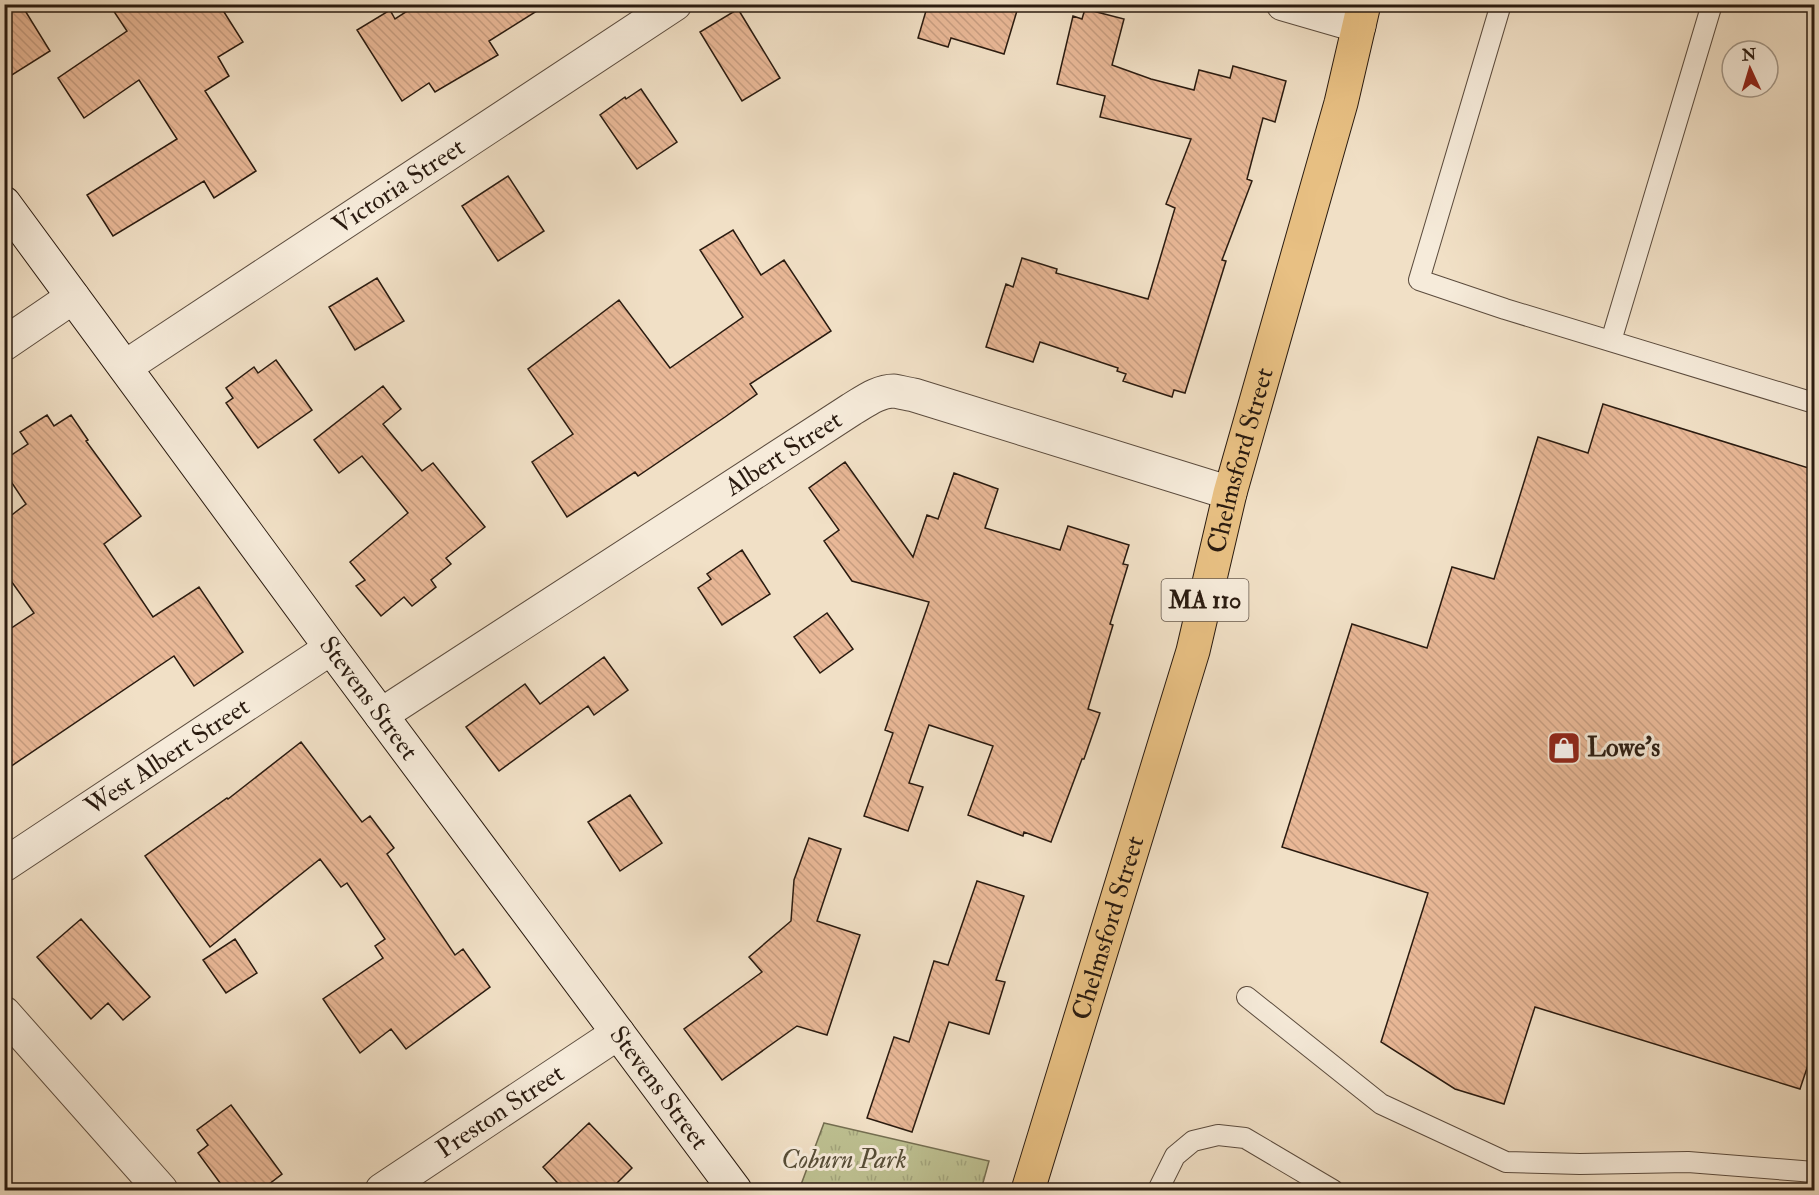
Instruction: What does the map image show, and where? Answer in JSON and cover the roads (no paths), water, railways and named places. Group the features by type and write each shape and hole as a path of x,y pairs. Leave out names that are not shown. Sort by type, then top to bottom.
{"main road":[{"name":"Chelmsford Street","path":"1028,1191 1193,651 1230,494 1341,103 1362,15"}],"street":[{"name":"Victoria Street","path":"125,367 675,4"},
{"path":"1283,4 1362,15"},
{"name":"Stevens Street","path":"4,203 331,648 735,1191"},
{"path":"4,344 73,297"},
{"name":"Albert Street","path":"381,715 878,394 896,391 914,395 1230,494"},
{"name":"West Albert Street","path":"4,865 331,648"},
{"path":"4,1013 161,1191"},
{"name":"Preston Street","path":"382,1191 618,1033"}],"lane":[{"path":"1501,4 1419,280 1505,309 1815,403"},
{"path":"1611,341 1712,4"},
{"path":"1248,997 1381,1104 1506,1162 1580,1164 1688,1162 1815,1172"},
{"path":"1158,1191 1175,1156 1193,1141 1218,1135 1245,1138 1333,1191"}],"place":[{"name":"Lowe's","path":"1564,748"}],"park label":[{"name":"Coburn Park","path":"844,1160"}]}
